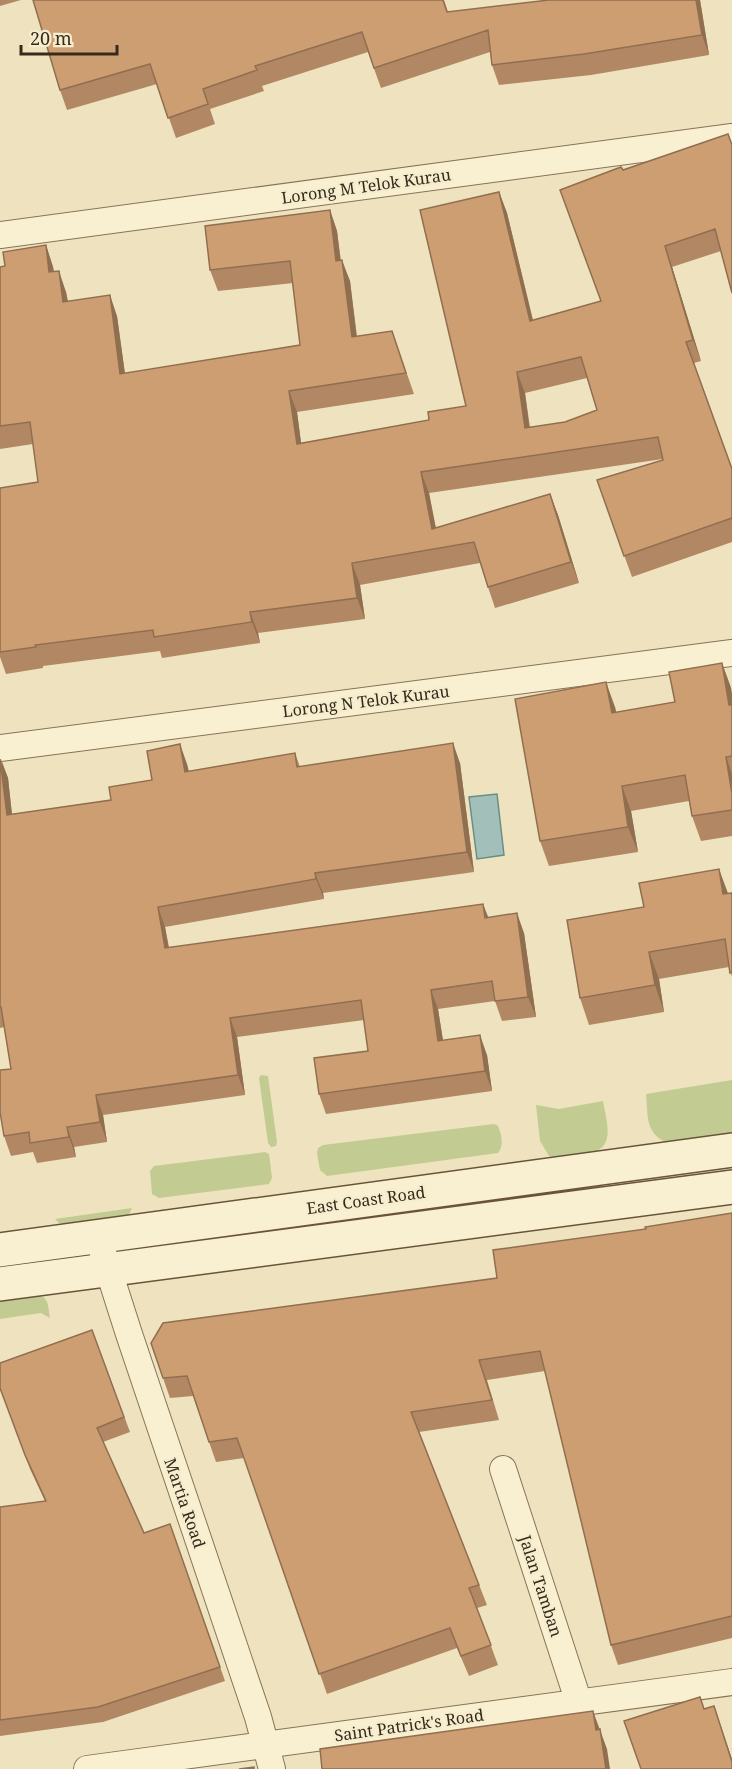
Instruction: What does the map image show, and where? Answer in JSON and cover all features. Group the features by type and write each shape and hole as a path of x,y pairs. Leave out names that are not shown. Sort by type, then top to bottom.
{"main road":[{"name":"East Coast Road","path":"0,1250 732,1150"},
{"path":"0,1284 732,1187"}],"street":[{"name":"Lorong M Telok Kurau","path":"0,235 732,136"},
{"name":"Lorong N Telok Kurau","path":"0,748 732,653"},
{"name":"Martia Road","path":"98,1237 266,1744 272,1769"},
{"name":"Jalan Tamban","path":"504,1470 579,1703"},
{"name":"Saint Patrick's Road","path":"87,1769 732,1682"}],"green space":[{"path":"261,1075 268,1076 277,1142 276,1146 271,1147 268,1143 259,1078"},
{"path":"732,1080 732,1137 668,1143 655,1135 651,1129 646,1094"},
{"path":"603,1101 608,1131 604,1145 590,1154 563,1158 549,1156 540,1141 536,1105 559,1109"},
{"path":"494,1124 498,1126 502,1144 498,1153 327,1176 320,1170 317,1154 318,1148 323,1145"},
{"path":"265,1152 269,1154 272,1178 269,1184 159,1198 152,1194 150,1171 154,1166"},
{"path":"132,1208 129,1215 64,1224 55,1219"},
{"path":"36,1294 46,1299 50,1318 41,1313 0,1319 0,1298"}],"water":[{"path":"497,794 504,855 477,859 469,797"}],"building":[{"path":"33,0 443,0 447,12 549,0 696,0 702,35 584,54 492,65 488,30 374,68 362,32 255,66 257,70 203,89 208,104 168,118 150,64 60,90"},
{"path":"728,134 732,145 732,293 715,229 665,246 693,340 686,342 732,469 732,518 624,556 597,480 663,460 658,437 421,472 432,529 550,494 571,562 488,587 474,542 352,563 357,598 250,612 252,622 154,637 153,630 35,645 36,647 0,652 0,488 38,482 30,422 0,426 0,267 5,266 3,252 46,245 49,272 59,271 63,302 110,295 120,374 300,345 290,261 210,270 205,226 330,210 336,261 342,260 352,337 392,331 406,373 289,391 297,444 429,420 428,412 466,406 420,210 499,192 530,321 601,301 560,190 621,167 623,170","holes":["581,357 597,410 565,422 525,428 517,372"]},
{"path":"722,663 729,705 732,705 732,756 726,757 732,810 692,816 685,775 622,786 628,827 540,841 515,699 606,682 612,713 675,702 669,672"},
{"path":"453,743 467,852 315,873 316,879 158,907 165,948 483,904 485,918 517,913 528,997 495,1001 492,981 431,990 438,1041 480,1035 485,1071 319,1094 314,1058 368,1051 361,1000 230,1018 238,1075 96,1095 100,1122 67,1127 69,1137 30,1143 29,1132 4,1136 0,1112 0,1070 11,1069 0,1007 0,759 7,815 111,800 109,787 152,780 147,751 180,744 185,772 295,753 297,767"},
{"path":"719,869 723,894 732,893 732,972 730,973 725,939 649,952 655,985 580,998 567,920 644,907 639,883"},
{"path":"732,1213 732,1616 611,1645 540,1351 479,1360 492,1400 411,1412 479,1585 469,1588 491,1645 461,1656 450,1628 319,1674 237,1438 209,1442 187,1376 163,1378 151,1343 163,1323 497,1278 493,1250 646,1229 645,1227"},
{"path":"92,1330 124,1417 97,1428 144,1533 170,1524 220,1667 98,1707 0,1720 0,1507 46,1501 25,1455 0,1388 0,1363"},
{"path":"700,1697 704,1709 714,1706 732,1762 732,1769 641,1769 624,1721"},
{"path":"593,1711 596,1730 600,1729 606,1769 322,1769 320,1749"}]}
